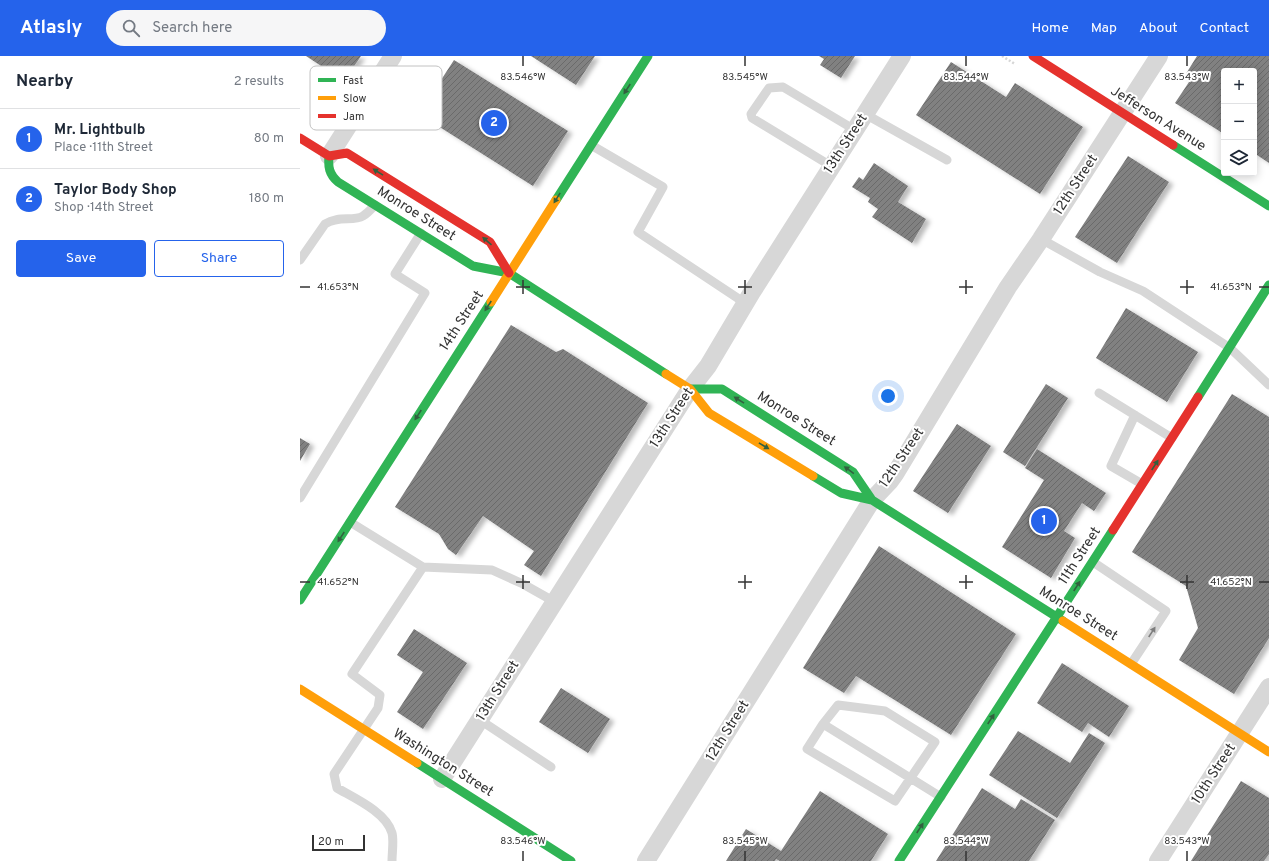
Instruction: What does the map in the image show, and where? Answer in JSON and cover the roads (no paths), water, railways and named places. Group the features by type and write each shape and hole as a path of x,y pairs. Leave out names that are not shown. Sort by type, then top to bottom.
{"main road":[{"name":"14th Street","path":"300,600 648,56"},
{"name":"Jefferson Avenue","path":"1032,56 1269,206"},
{"path":"300,138 329,156"},
{"name":"Monroe Street","path":"509,273 490,242 347,152 329,156 328,166 332,177 376,205 473,266 509,273 690,389 709,413 841,492 872,500 1269,752"},
{"name":"11th Street","path":"899,861 1093,562 1269,285"},
{"name":"Monroe Street","path":"690,389 722,389 853,472 872,500"},
{"name":"Washington Street","path":"300,689 571,861"}],"street":[{"path":"387,66 393,56"},
{"name":"13th Street","path":"442,779 690,389 708,366 745,303 902,56"},
{"name":"12th Street","path":"646,861 872,500 893,478 1008,287 1041,239 1159,56"},
{"path":"329,156 346,130"},
{"name":"10th Street","path":"1158,861 1269,687"}],"lane":[{"path":"634,56 642,66"},
{"path":"831,166 752,118 751,114 769,88 783,87 855,130"},
{"path":"865,114 947,160"},
{"path":"591,145 663,187 638,232 745,303"},
{"path":"300,260 326,224 331,220 363,216 376,205"},
{"path":"300,498 425,293 395,274 421,233"},
{"path":"1041,239 1100,272 1143,291 1230,348 1269,385"},
{"path":"1099,393 1172,438"},
{"path":"1135,415 1111,466 1142,484"},
{"path":"350,522 423,567 492,570 523,584 555,602"},
{"path":"1093,562 1166,611 1131,664"},
{"path":"392,861 392,833 385,821 375,810 337,788 334,774 378,708 380,695 352,674 423,567"},
{"path":"838,705 886,711 935,742 895,801 807,749 824,724 838,705"},
{"path":"480,720 551,767"},
{"path":"824,724 941,797"}],"place":[{"name":"Taylor Body Shop","path":"494,123"},
{"name":"Mr. Lightbulb","path":"1044,521"}]}
